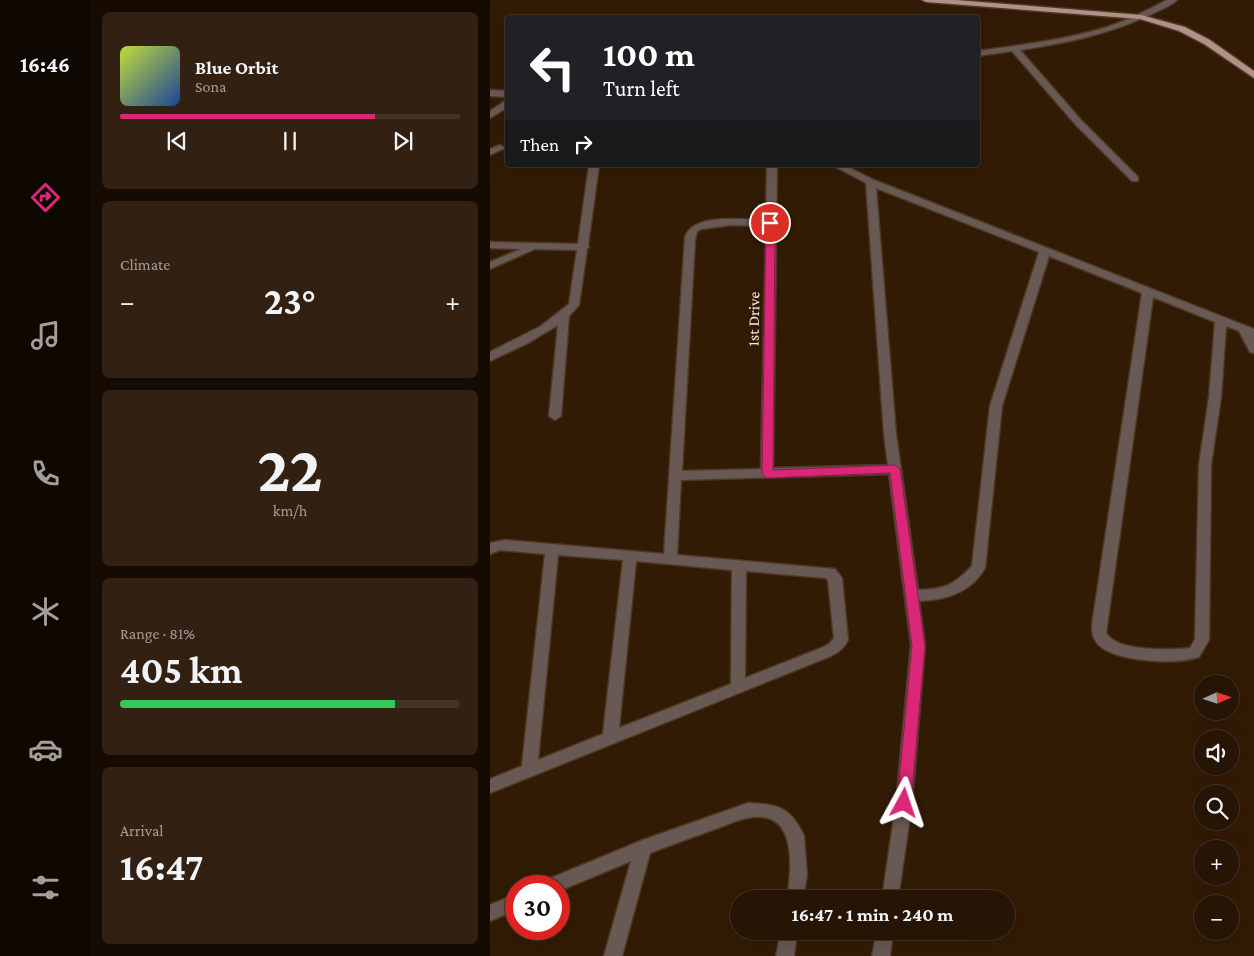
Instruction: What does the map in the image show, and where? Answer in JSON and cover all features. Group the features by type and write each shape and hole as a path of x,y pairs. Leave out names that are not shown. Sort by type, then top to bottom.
{"main road":[{"path":"926,0 1140,17 1182,29 1208,42 1254,75"}],"street":[{"path":"980,54 1102,31 1140,17 1173,0"},
{"path":"1014,48 1078,122 1135,178"},
{"path":"490,92 505,94"},
{"path":"490,115 505,104"},
{"path":"490,152 500,148"},
{"path":"490,357 543,331 564,315 574,304 584,247 594,167"},
{"name":"1st Drive","path":"767,474 772,167"},
{"path":"841,167 871,182 1249,332 1254,349"},
{"path":"871,182 890,434 918,646 904,803 891,890"},
{"path":"670,559 691,233 697,227 708,224 770,223"},
{"path":"490,245 584,247"},
{"path":"490,266 535,246"},
{"path":"911,596 946,594 962,585 978,568 996,406 1045,251"},
{"path":"1148,292 1099,625 1100,638 1105,643 1118,648 1150,654 1183,656 1194,653 1202,640 1206,465 1216,397 1220,320"},
{"path":"555,416 564,315"},
{"path":"674,476 895,469"},
{"path":"490,549 505,544 552,550 630,555 832,575 835,578 841,640 834,648 826,652 490,786"},
{"path":"529,769 552,550"},
{"path":"610,739 630,555"},
{"path":"738,686 740,566"},
{"path":"570,878 643,848 748,810 772,811 787,822 796,836 799,875 796,890"},
{"path":"613,956 643,848"},
{"path":"490,913 505,907"},
{"path":"785,956 788,940"},
{"path":"881,956 884,940"}],"route":[{"path":"770,223 767,474 895,469 904,549 916,618 918,646 904,803"}]}
